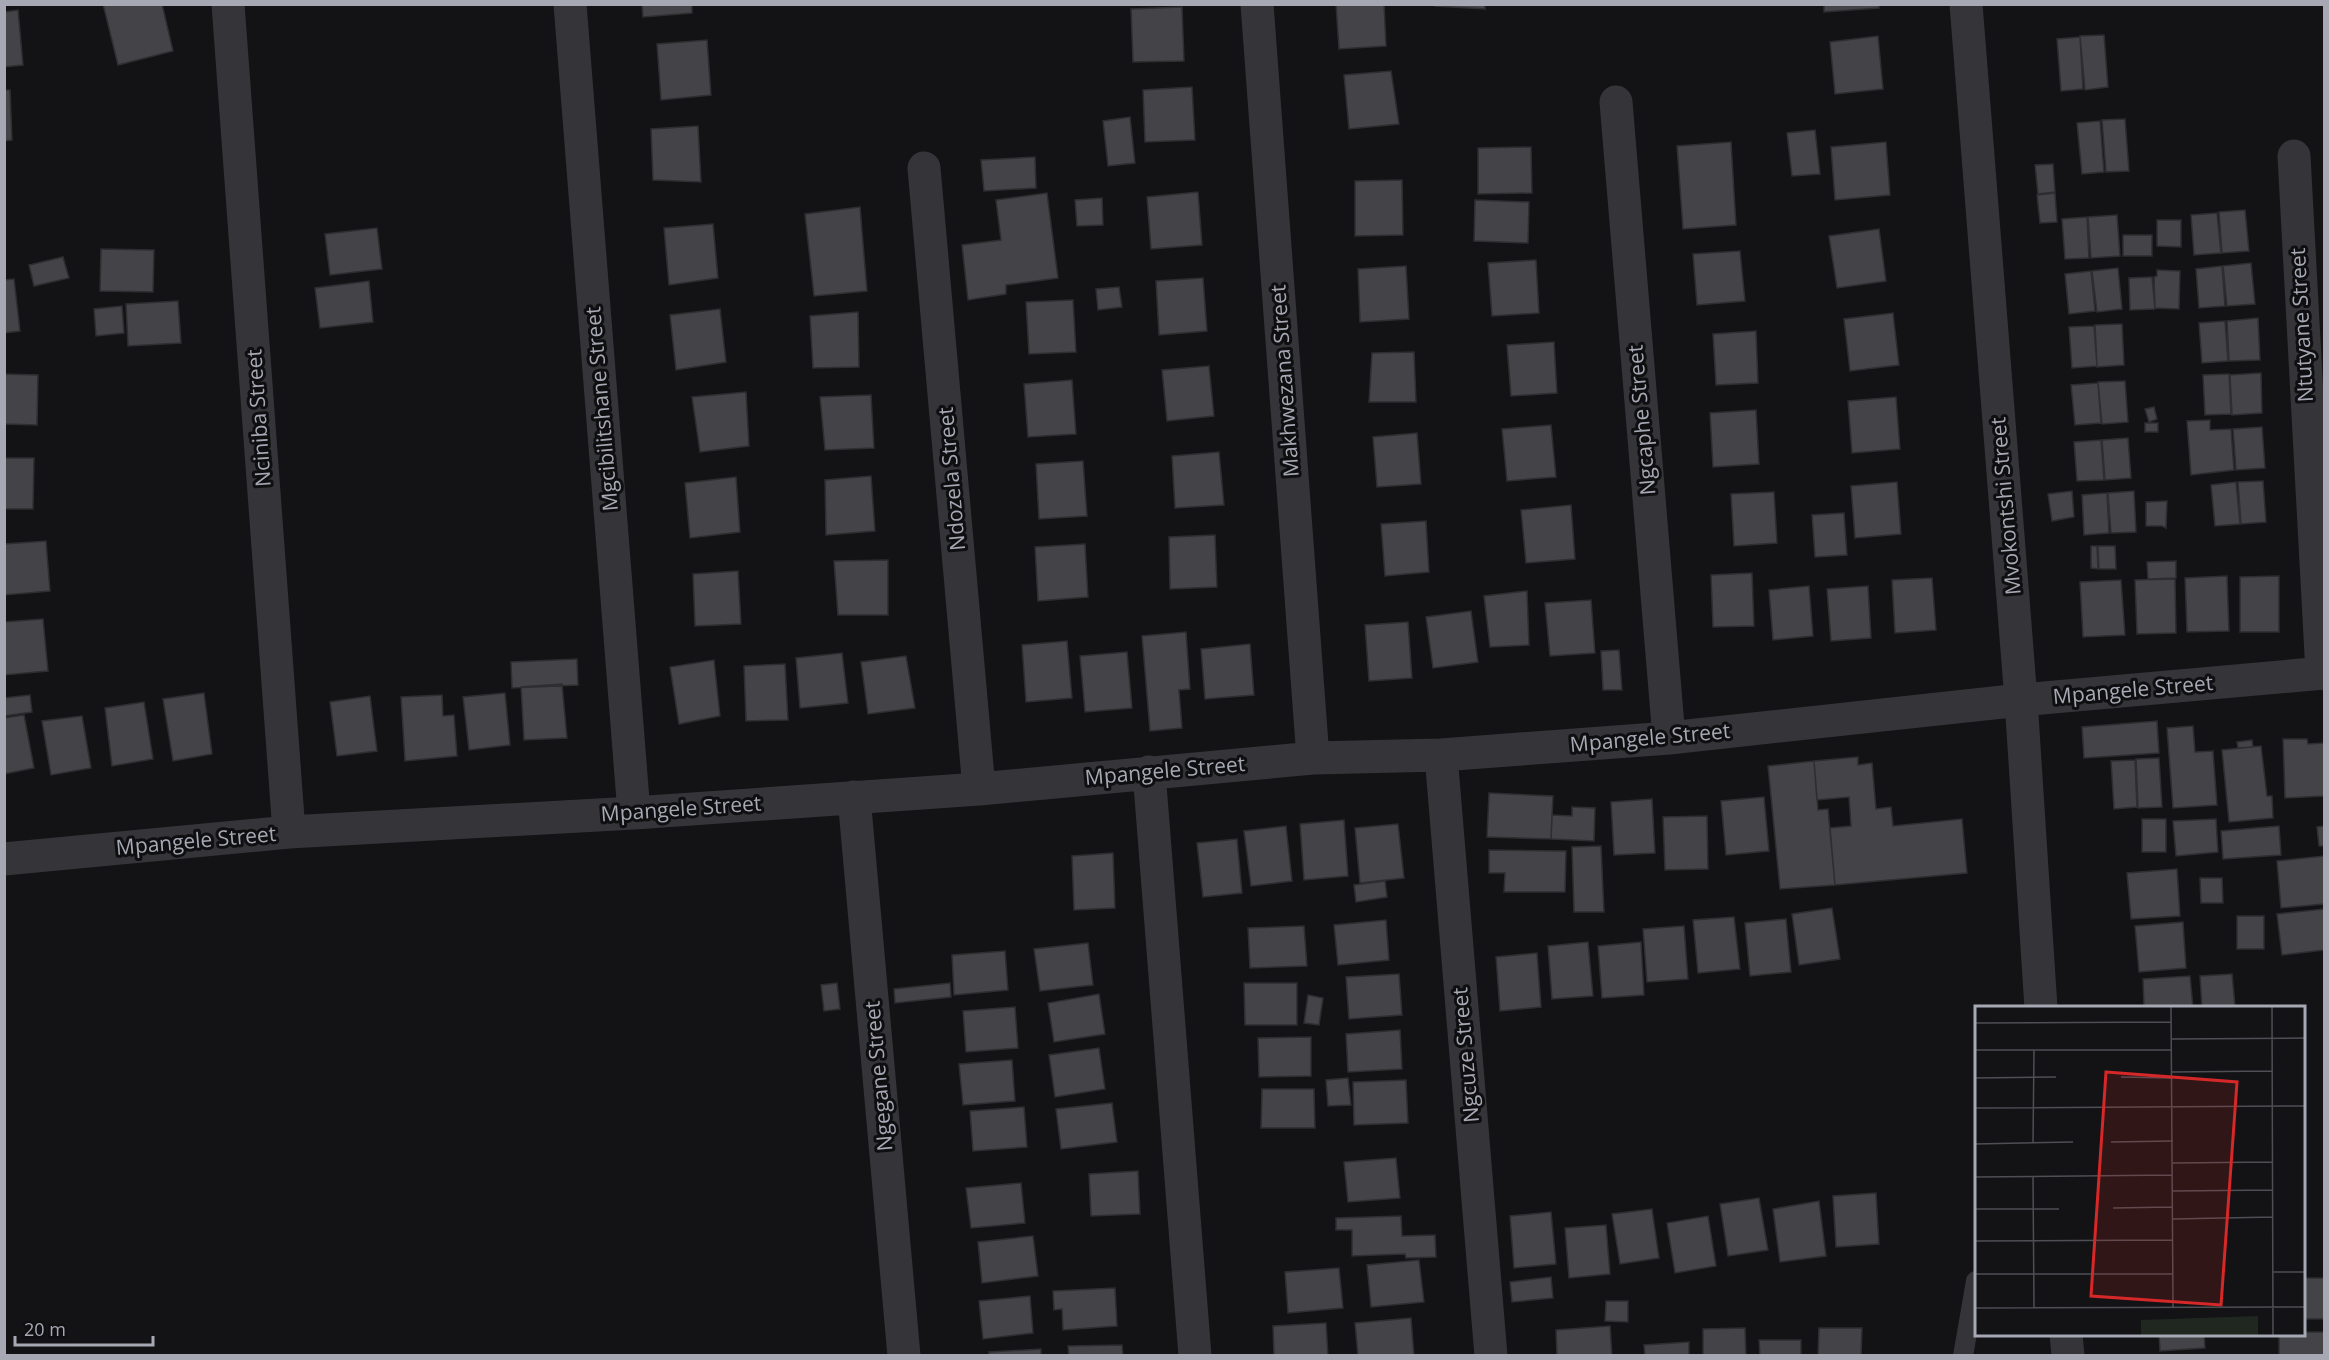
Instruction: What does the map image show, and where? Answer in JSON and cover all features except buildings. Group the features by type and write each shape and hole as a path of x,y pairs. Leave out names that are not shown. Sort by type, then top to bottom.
{"street":[{"name":"Nciniba Street","path":"228,4 289,832"},
{"name":"Mgcibilitshane Street","path":"570,4 634,813"},
{"name":"Makhwezana Street","path":"1257,4 1313,758"},
{"name":"Mvokontshi Street","path":"1966,4 2021,700 2040,1006"},
{"name":"Ngcaphe Street","path":"1616,102 1669,738"},
{"name":"Ntutyane Street","path":"2294,156 2323,673"},
{"name":"Ndozela Street","path":"924,168 979,789"},
{"name":"Mpangele Street","path":"4,859 289,832 634,813 979,789 1313,758 1441,755 1669,738 2021,700 2323,673"},
{"name":"Ngcuze Street","path":"1441,755 1491,1356"},
{"path":"1149,772 1196,1356"},
{"name":"Ngegane Street","path":"854,797 904,1356"},
{"path":"2066,1336 2068,1356"}],"lane":[{"path":"1963,1356 1975,1292"}]}
